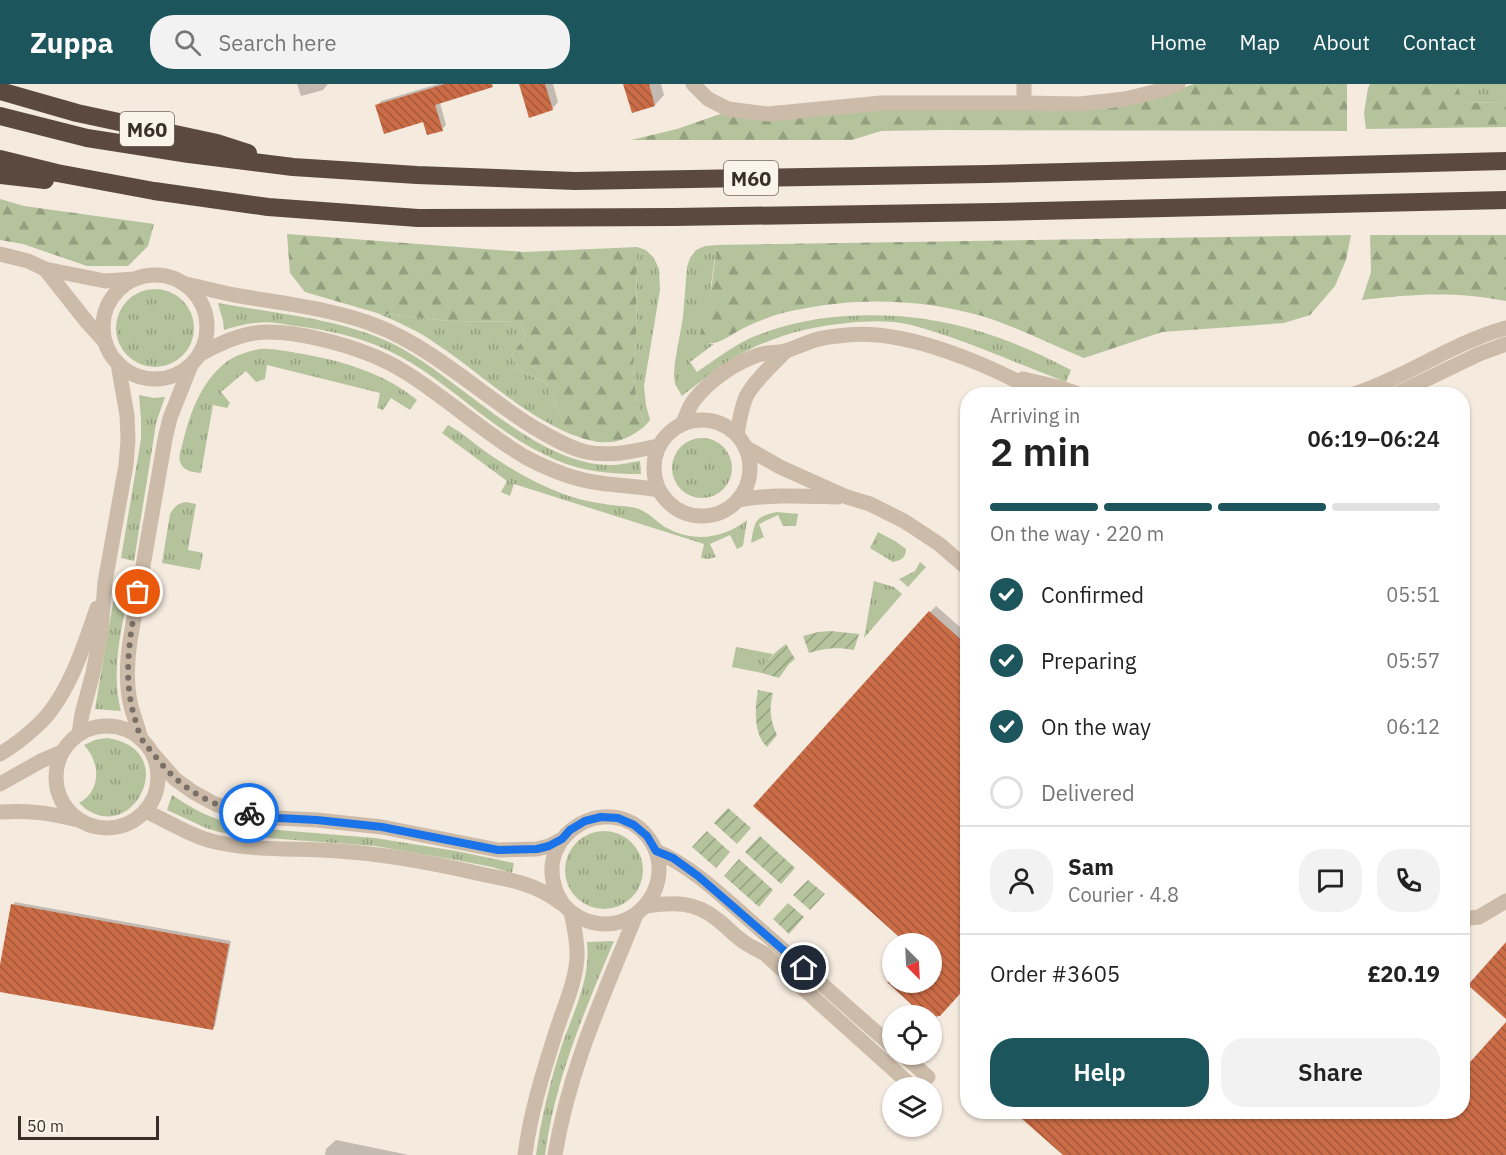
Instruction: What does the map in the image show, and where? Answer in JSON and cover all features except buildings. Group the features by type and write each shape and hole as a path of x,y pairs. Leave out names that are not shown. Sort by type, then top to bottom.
{"highway":[{"name":"M60","path":"0,91 77,113 218,143 294,167"},
{"name":"M60","path":"0,116 87,138 294,167 417,175 575,181 988,174 1506,161"},
{"name":"M60","path":"0,159 57,173 154,191"},
{"name":"M60","path":"0,175 154,191 268,207 418,218 698,217 1506,200"}],"street":[{"path":"693,84 708,99 729,109 768,114 881,103 1080,104 1125,99 1178,84"},
{"path":"1024,84 1024,103"},
{"path":"0,254 28,261 45,269 105,281 153,276 168,277 182,283 238,296 312,308 376,326 406,339 475,385 519,418 572,447 585,452 616,454 658,446"},
{"path":"45,269 105,342"},
{"path":"138,278 124,286 113,297 106,311 103,326 105,342 110,354 118,364 131,373 146,379 162,379 177,374 221,343 251,333 266,331 311,337 353,347 382,359 437,393 501,441 555,471 597,483 639,486 658,490"},
{"path":"141,739 130,702 127,672 130,641 165,438 170,418 205,340 207,324 203,308 195,294 182,283"},
{"path":"1373,387 1474,339 1506,328"},
{"path":"683,423 693,400 730,369 760,354 786,351 816,340 849,335 882,336 913,341 958,355 1011,377 1029,387"},
{"path":"1411,387 1506,344"},
{"path":"786,351 746,396 740,414 741,440 750,460 750,475 746,488 738,500 726,510 711,516 696,516 681,512 668,503 658,490 654,476 654,461 658,446 665,436 683,423 697,420 711,421 725,426 741,440 780,467 846,497 870,504 904,521 939,544 960,562"},
{"path":"79,734 99,642 105,582 126,465 127,415 118,364"},
{"path":"1011,377 1058,387"},
{"path":"738,500 788,495 846,497"},
{"path":"0,754 16,744 39,724 58,700 72,674 89,632 105,582"},
{"path":"78,820 68,812 56,789 57,764 69,742 79,734 94,727 111,726 127,730 141,739 175,779 193,792 215,804 237,811 278,818 382,827 498,850 537,849 562,839"},
{"path":"0,784 62,752"},
{"path":"0,812 45,812 106,829 120,827 134,821 145,811 154,796 158,778 153,754"},
{"path":"145,811 218,843 256,848 377,855 448,866 519,882 537,889 586,921 603,924 620,922 641,910 668,903 691,906 710,914 744,942 765,954 902,1077"},
{"path":"525,1155 538,1091 573,981 577,958 567,908 555,889 552,872 554,854 570,830 585,821 601,817 618,818 634,825 647,836 656,851 659,880 654,894 641,910 604,991 582,1048 565,1106 555,1155"},
{"path":"656,851 673,858 698,876 882,1037"},
{"path":"1470,918 1479,917 1506,901"},
{"path":"914,1065 928,1077"}],"green space":[{"path":"1194,84 1347,84 1347,131 942,130 881,131 852,140 631,140 677,129 726,112 767,116 1170,92"},
{"path":"1370,84 1457,84 1463,103 1506,102 1506,127 1366,129 1364,113"},
{"path":"1457,84 1506,84 1506,102 1462,103"},
{"path":"0,199 24,206 154,224 148,246 128,266 87,266 23,244 0,240"},
{"path":"287,234 524,252 637,247 636,341 633,368 637,403 645,426 626,438 608,442 589,440 568,433 546,383 518,369 512,354 526,336 519,322 448,321 377,313 305,292 290,273"},
{"path":"1351,235 1346,260 1335,286 1310,315 1284,323 1162,332 1084,358 1021,330 982,316 910,303 863,302 815,306 775,315 715,343 702,344 699,339 712,283 717,245"},
{"path":"1370,235 1506,235 1506,301 1434,294 1362,300 1371,272"},
{"path":"717,245 702,344 714,344 690,362 697,372 725,352 755,336 778,328 824,318 878,315 908,317 964,327 1017,345 1071,370 1066,382 970,344 911,325 879,321 863,322 800,331 754,347 726,363 682,396 675,384 674,374 683,317 687,267 696,250 705,246"},
{"path":"637,247 646,250 654,258 659,269 660,290 644,386 650,420 645,426 637,403 633,368 636,341"},
{"path":"155,289 170,292 183,300 191,313 194,328 191,343 183,356 170,364 155,367 140,364 127,356 119,343 116,328 119,313 127,300 140,292"},
{"path":"218,303 326,322 387,341 441,374 525,435 554,451 583,462 613,465 640,461 641,474 587,470 556,460 504,431 409,361 363,340 314,329 260,322 224,330"},
{"path":"377,313 448,321 519,322 526,336 512,354 518,369 546,383 568,433 517,404 431,340"},
{"path":"259,349 273,349 329,359 360,369 390,382 417,400 410,410 391,398 383,410 377,408 380,393 267,365 265,379 256,382 246,371 221,392 230,403 227,408 213,405 201,473 185,469 179,457 188,423 202,390 225,363 237,356"},
{"path":"139,395 154,398 165,397 156,423 134,561 121,558 141,439"},
{"path":"448,425 502,463 544,486 583,500 639,509 676,532 708,537 728,531 747,520 743,546 737,549 730,535 710,544 716,557 701,558 704,544 514,484 510,496 501,492 507,481 442,433"},
{"path":"696,438 708,438 719,443 727,451 732,468 730,480 719,493 708,498 696,498 685,493 677,485 672,474 672,462 677,451 685,443"},
{"path":"186,502 196,504 188,550 203,553 200,570 162,563 170,514 176,506"},
{"path":"777,512 798,514 796,526 783,526 778,515 759,524 764,537 751,543 757,521"},
{"path":"878,532 906,549 905,555 893,562 870,548"},
{"path":"920,562 926,567 908,587 899,579 915,571"},
{"path":"117,579 131,581 117,662 121,711 95,709"},
{"path":"874,581 894,587 902,594 864,638"},
{"path":"830,631 859,634 854,650 831,648 809,653 803,636"},
{"path":"786,644 795,659 779,678 762,673 771,657"},
{"path":"736,647 773,654 762,673 732,667"},
{"path":"758,690 773,693 771,714 777,735 767,747 762,742 757,728"},
{"path":"107,738 130,746 143,760 146,777 141,793 131,807 116,815 98,815 79,803 91,791 96,776 96,768 90,752 84,745"},
{"path":"172,795 211,817 242,826 375,838 456,851 514,863 512,873 492,867 375,846 254,837 219,832 167,810"},
{"path":"728,808 751,828 737,844 714,823"},
{"path":"604,831 619,834 632,842 640,855 643,870 640,885 632,898 619,906 604,909 589,906 576,898 568,885 565,870 568,855 576,842 589,834"},
{"path":"707,831 730,852 716,868 692,847"},
{"path":"760,836 795,868 781,884 745,852"},
{"path":"739,859 773,890 759,907 724,876"},
{"path":"808,880 825,894 810,910 793,895"},
{"path":"788,903 804,917 789,934 773,919"},
{"path":"614,941 572,1045 556,1099 545,1155 536,1155 553,1074 584,983 588,956 587,942"}],"way so far":[{"path":"138,592 127,672 130,702 141,739 175,779 193,792 215,804 249,813"}],"route":[{"path":"249,813 278,818 382,827 498,850 537,849 549,846 585,821 601,817 618,818 634,825 647,836 656,851 673,858 698,876 804,968"}]}
